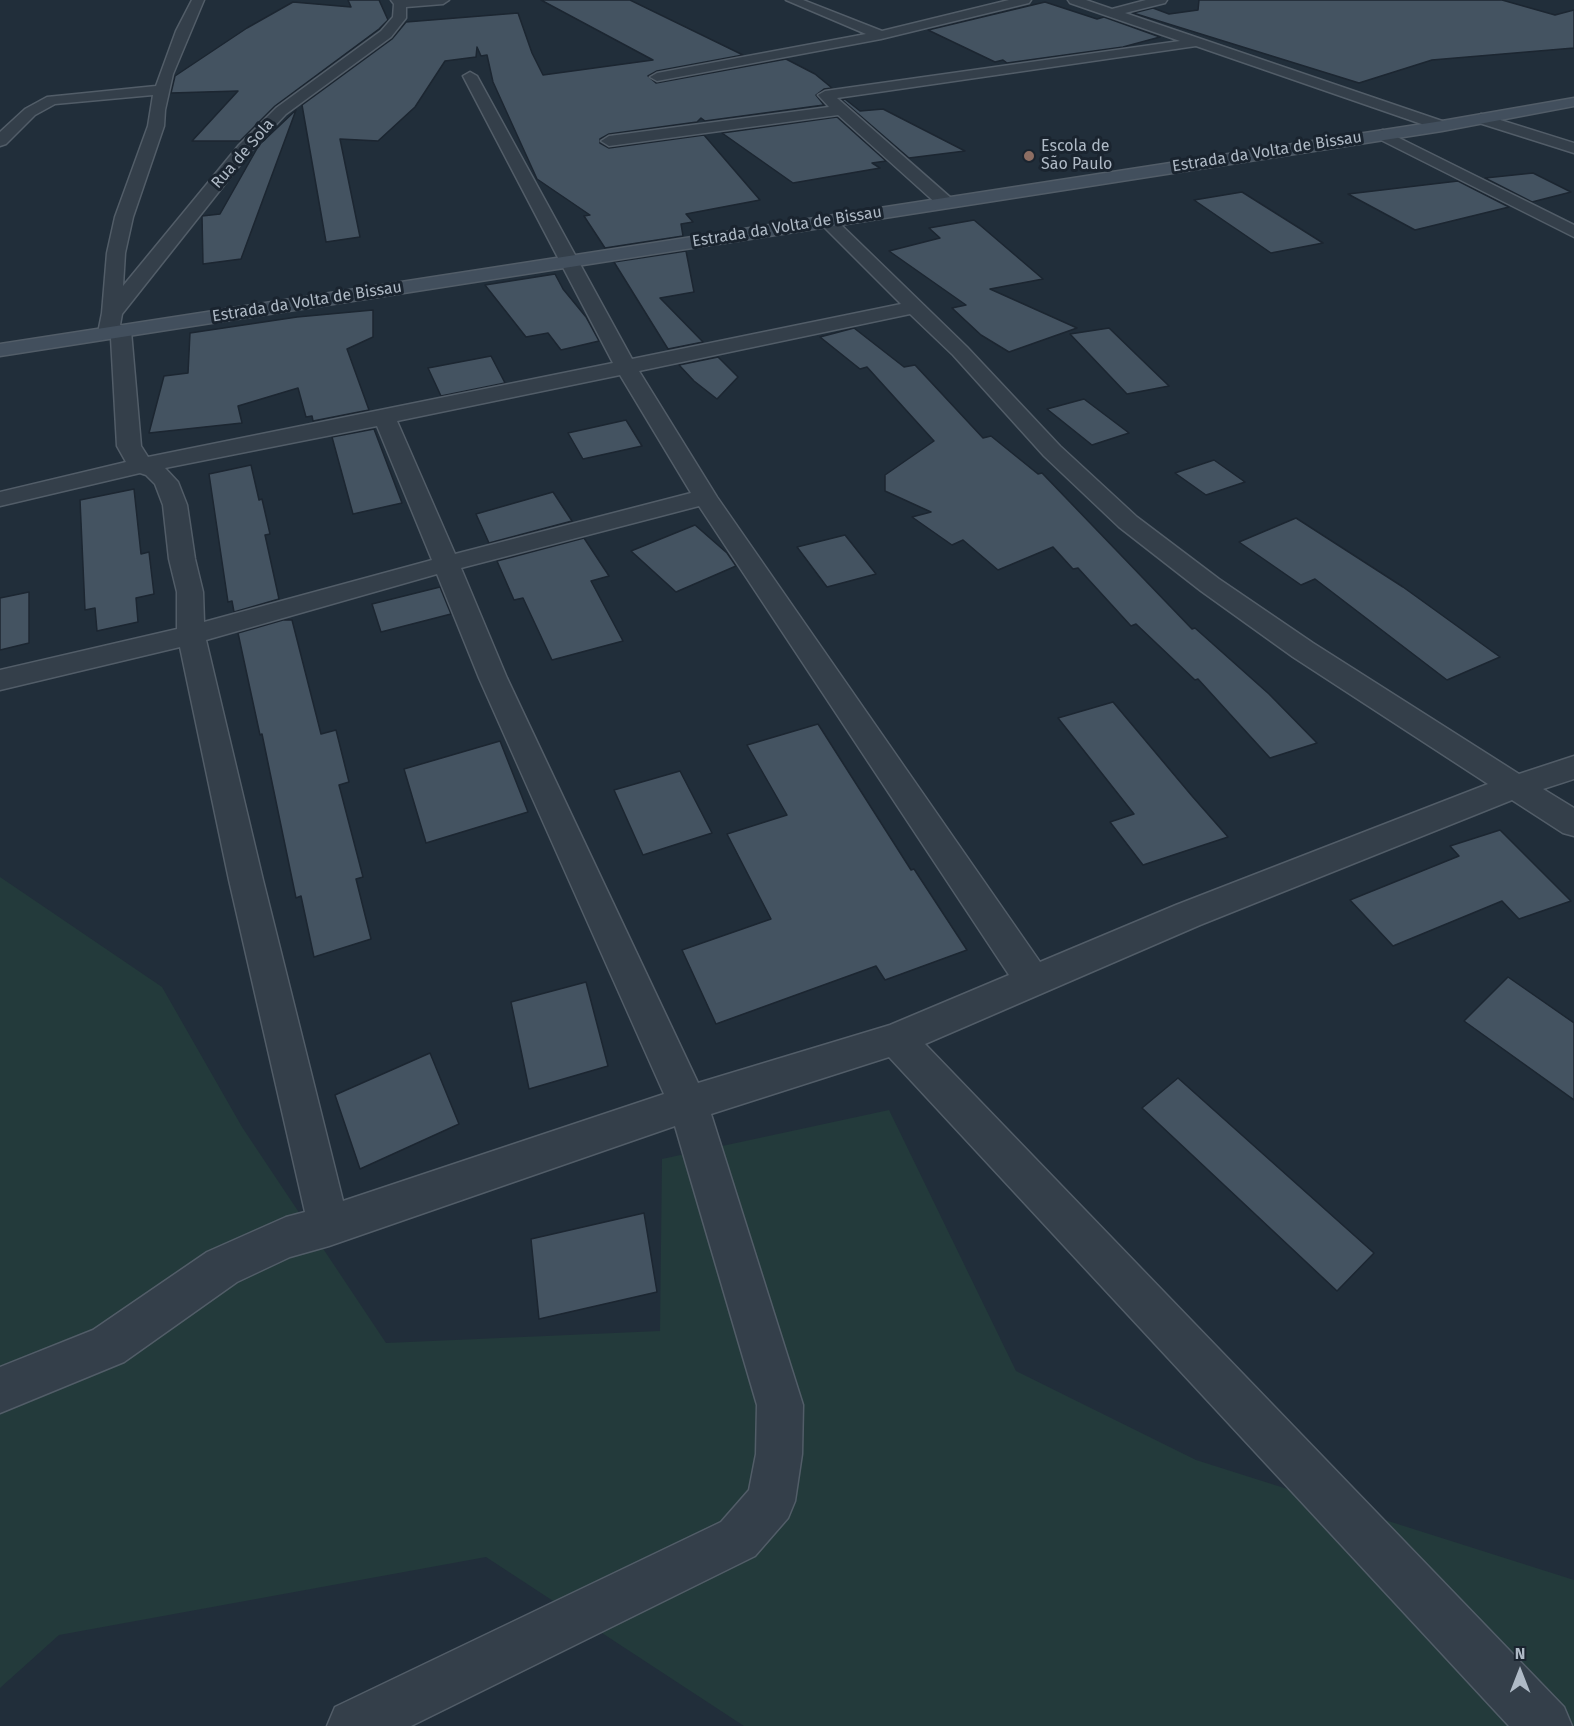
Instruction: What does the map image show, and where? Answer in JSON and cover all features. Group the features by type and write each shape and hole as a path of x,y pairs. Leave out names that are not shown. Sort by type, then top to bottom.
{"main road":[{"name":"Estrada da Volta de Bissau","path":"0,350 114,326 571,262 1442,126 1574,102"}],"street":[{"path":"198,0 183,31 161,90 156,126 131,192 116,253 114,326 129,446 134,457 143,465 154,470 166,482 175,505 182,559 190,592 191,635 246,880 329,1226"},
{"path":"398,2 443,0"},
{"path":"792,0 881,34"},
{"path":"657,77 881,34 1025,0"},
{"path":"1074,0 1194,43 1442,126"},
{"path":"1112,13 1161,0"},
{"name":"Rua de Sola","path":"114,326 245,148 297,98 386,34 399,18 398,2"},
{"path":"945,202 840,111 825,95 1194,43"},
{"path":"470,76 626,367 705,497 1034,982"},
{"path":"0,141 30,112 52,100 161,90"},
{"path":"609,141 840,111"},
{"path":"1481,119 1574,148"},
{"path":"1383,135 1574,232"},
{"path":"827,221 960,351 1052,451 1128,522 1210,585 1303,650 1574,824"},
{"path":"0,499 143,465 914,307"},
{"path":"354,1726 738,1539 771,1501 779,1454 780,1405 688,1104 493,678 384,417"},
{"path":"0,680 191,635 445,564 705,497"},
{"path":"0,1390 108,1346 230,1263 286,1238 329,1226 688,1104 896,1040 1188,915 1476,800 1574,766"},
{"path":"896,1040 1545,1726"}],"green space":[{"path":"0,877 162,987 242,1127 386,1343 660,1331 662,1159 889,1110 1016,1371 1196,1460 1574,1580 1574,1726 744,1726 486,1557 59,1635 0,1688"}],"building":[{"path":"348,0 379,0 388,20 275,106 240,141 192,141 238,91 171,93 175,76 247,28 293,2 351,7"},
{"path":"541,0 630,0 743,55 657,71 648,76 656,83 786,59 815,74 832,88 824,89 816,95 824,105 705,121 701,118 697,122 609,134 600,139 600,143 609,148 704,135 760,200 686,214 693,222 681,224 683,236 605,248 584,216 590,215 537,179 493,82 487,55 481,56 477,47 476,57 445,61 415,107 378,141 340,139 360,237 326,242 302,105 392,39 406,22 518,13 532,53 543,75 653,60"},
{"path":"1199,0 1502,0 1555,15 1574,10 1574,48 1432,60 1359,83 1133,13 1153,8 1169,14 1198,10"},
{"path":"1045,2 1097,19 1104,17 1160,37 1123,47 1007,63 1003,60 995,62 928,30"},
{"path":"845,99 860,111 883,109 965,151 909,158 842,100"},
{"path":"296,110 241,259 203,264 202,216 220,214 259,145"},
{"path":"837,117 886,161 872,163 880,168 793,183 722,133"},
{"path":"1533,173 1571,192 1532,202 1485,178"},
{"path":"1458,181 1509,207 1415,230 1348,194"},
{"path":"1242,192 1323,243 1271,253 1194,200"},
{"path":"974,220 1043,279 990,289 1077,328 1009,352 981,335 952,308 966,305 889,251 940,238 929,228"},
{"path":"686,251 694,292 660,298 703,342 668,349 614,262"},
{"path":"555,274 563,289 586,317 599,341 561,350 548,333 526,337 485,285"},
{"path":"373,310 373,337 347,349 369,410 313,421 312,416 306,417 298,388 238,406 242,423 149,433 164,376 188,373 190,333 297,317"},
{"path":"854,328 904,367 915,365 983,438 991,436 1038,474 1042,473 1192,629 1195,628 1269,694 1317,743 1270,758 1198,679 1195,680 1136,624 1131,626 1078,568 1073,569 1053,547 998,570 963,540 952,545 912,517 931,512 885,491 885,475 934,441 867,367 860,369 820,337"},
{"path":"1109,328 1169,386 1127,394 1070,334"},
{"path":"491,356 505,383 441,396 428,368"},
{"path":"718,357 738,377 717,399 694,381 679,365"},
{"path":"1084,399 1129,433 1092,445 1047,409"},
{"path":"626,420 642,446 583,459 568,433"},
{"path":"374,429 402,503 353,514 332,437"},
{"path":"1214,460 1245,482 1206,495 1175,473"},
{"path":"251,465 270,534 265,535 279,599 234,612 232,601 228,602 209,474"},
{"path":"134,489 141,554 149,552 154,594 136,598 138,622 97,631 95,608 85,610 80,500"},
{"path":"553,492 572,521 489,543 476,514"},
{"path":"1296,518 1403,587 1500,657 1447,680 1315,579 1301,585 1239,542"},
{"path":"695,525 727,553 736,566 676,592 631,551"},
{"path":"845,535 876,574 827,587 797,547"},
{"path":"584,538 609,576 591,581 623,641 552,660 523,598 514,600 497,561"},
{"path":"440,587 451,614 381,632 372,604"},
{"path":"29,592 29,643 0,650 0,598"},
{"path":"283,620 292,620 321,734 336,730 349,782 339,785 363,877 356,879 371,939 314,957 301,896 296,898 262,734 260,735 238,633"},
{"path":"1113,702 1228,837 1143,865 1110,822 1134,814 1058,718"},
{"path":"818,724 911,870 914,869 967,950 885,980 876,966 716,1024 682,950 771,919 727,834 787,815 747,745"},
{"path":"500,741 528,812 426,843 404,769"},
{"path":"680,771 712,833 643,855 614,790"},
{"path":"1500,830 1571,901 1519,919 1502,901 1393,946 1350,900 1459,856 1450,846"},
{"path":"1508,977 1574,1023 1574,1100 1464,1021"},
{"path":"586,982 608,1066 529,1089 511,1002"},
{"path":"430,1053 459,1124 360,1169 335,1095"},
{"path":"1178,1078 1374,1253 1337,1291 1142,1108"},
{"path":"644,1213 657,1292 539,1319 531,1239"}],"place":[{"name":"Escola de São Paulo","path":"1029,156"}]}
